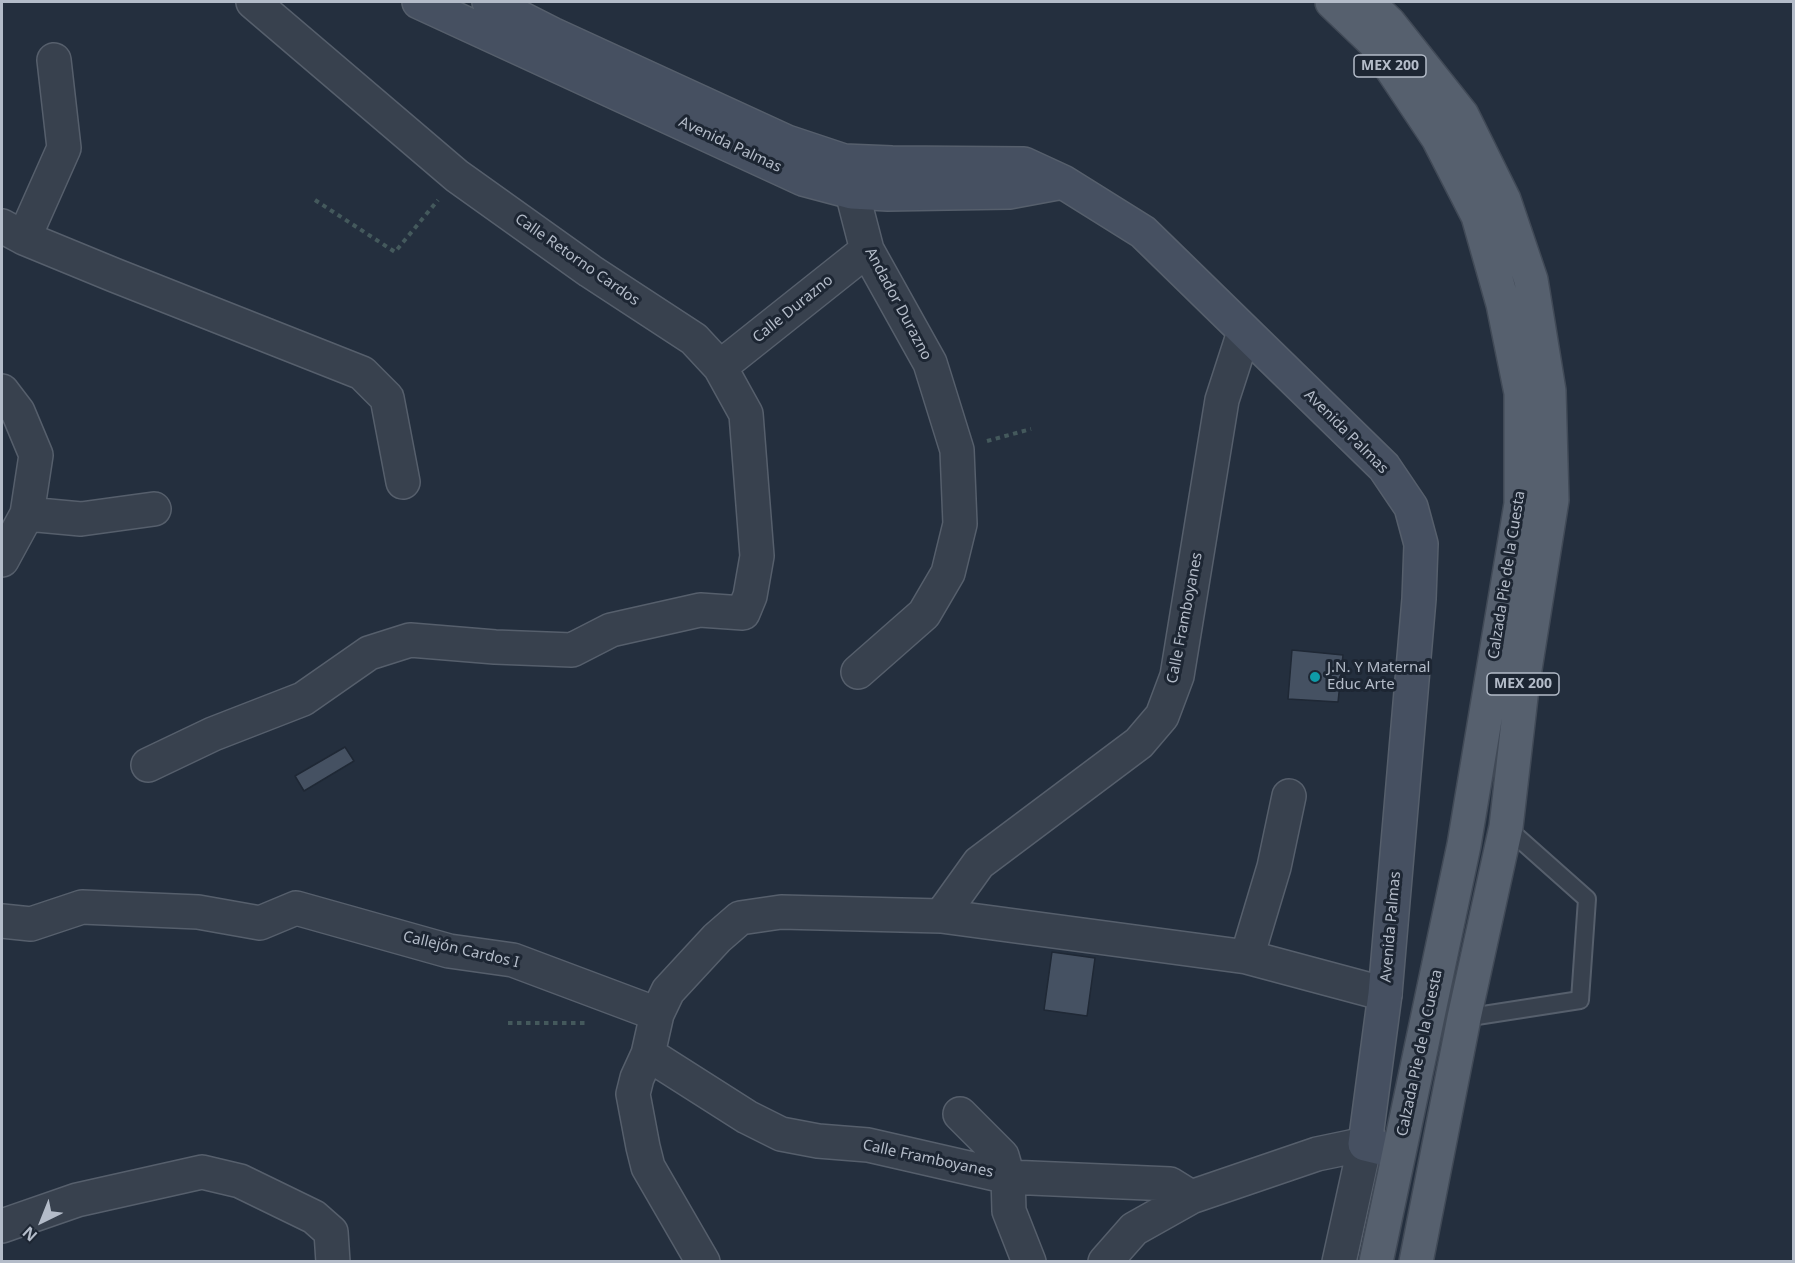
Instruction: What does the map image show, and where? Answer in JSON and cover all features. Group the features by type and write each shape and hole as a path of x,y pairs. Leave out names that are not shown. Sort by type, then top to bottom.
{"main road":[{"name":"Avenida Palmas","path":"419,2 803,179 852,192 888,194 1009,192 1063,182"},
{"name":"Calzada Pie de la Cuesta","path":"1332,2 1374,42 1438,138 1478,216 1503,304 1521,393 1521,504 1464,844 1376,1262"},
{"name":"Calzada Pie de la Cuesta","path":"1366,2 1389,23 1462,115 1504,200 1531,280 1549,391 1552,500 1522,688 1506,827 1464,1018 1416,1262"},
{"name":"Avenida Palmas","path":"502,4 552,34 787,142 843,161 1024,164 1063,182 1143,232 1384,467 1411,507 1421,544 1419,599 1385,994 1365,1144"},
{"path":"1365,1144 1398,1152"}],"street":[{"name":"Calle Retorno Cardos","path":"148,765 213,734 303,699 369,653 410,640 572,650 611,630 700,610 743,613 750,596 757,556 746,414 720,368 694,339 590,271 457,176 253,2"},
{"path":"54,60 64,148 13,232 114,275 362,373 387,398 403,482"},
{"name":"Andador Durazno","path":"852,192 867,250 930,363 957,450 960,524 948,573 924,614 858,672"},
{"name":"Calle Durazno","path":"720,368 867,250"},
{"name":"Calle Framboyanes","path":"941,916 978,863 1138,743 1161,716 1177,676 1222,400 1244,332"},
{"path":"2,391 18,412 36,455 27,514 2,560"},
{"path":"27,514 81,519 154,510"},
{"path":"1247,957 1274,867 1289,796"},
{"name":"Callejón Cardos I","path":"2,921 31,924 82,907 198,912 260,923 296,908 449,951 513,960 657,1014"},
{"path":"703,1262 648,1167 633,1094 637,1078 648,1054 657,1014 668,991 717,938 740,918 781,912 941,916 1247,957 1385,994"},
{"name":"Calle Framboyanes","path":"648,1054 747,1117 781,1134 818,1141 868,1144 1008,1177 1170,1184 1191,1197"},
{"path":"960,1114 1002,1156 1008,1177 1009,1211 1029,1262"},
{"path":"1105,1262 1134,1229 1191,1197 1317,1154 1365,1144 1339,1262"},
{"path":"2,1226 77,1200 202,1172 240,1181 314,1217 331,1232 333,1262"}],"lane":[{"path":"1464,1018 1580,1000 1587,899 1506,827"}],"path":[{"path":"315,200 395,252 457,176"},
{"path":"957,450 1031,429"}],"building":[{"name":"J.N. Y Maternal Educ Arte","path":"1292,650 1343,655 1338,702 1288,699"},
{"path":"345,747 354,761 304,791 295,776"},
{"path":"1052,952 1095,958 1087,1016 1044,1010"}],"place":[{"name":"J.N. Y Maternal Educ Arte","path":"1315,677"}]}
